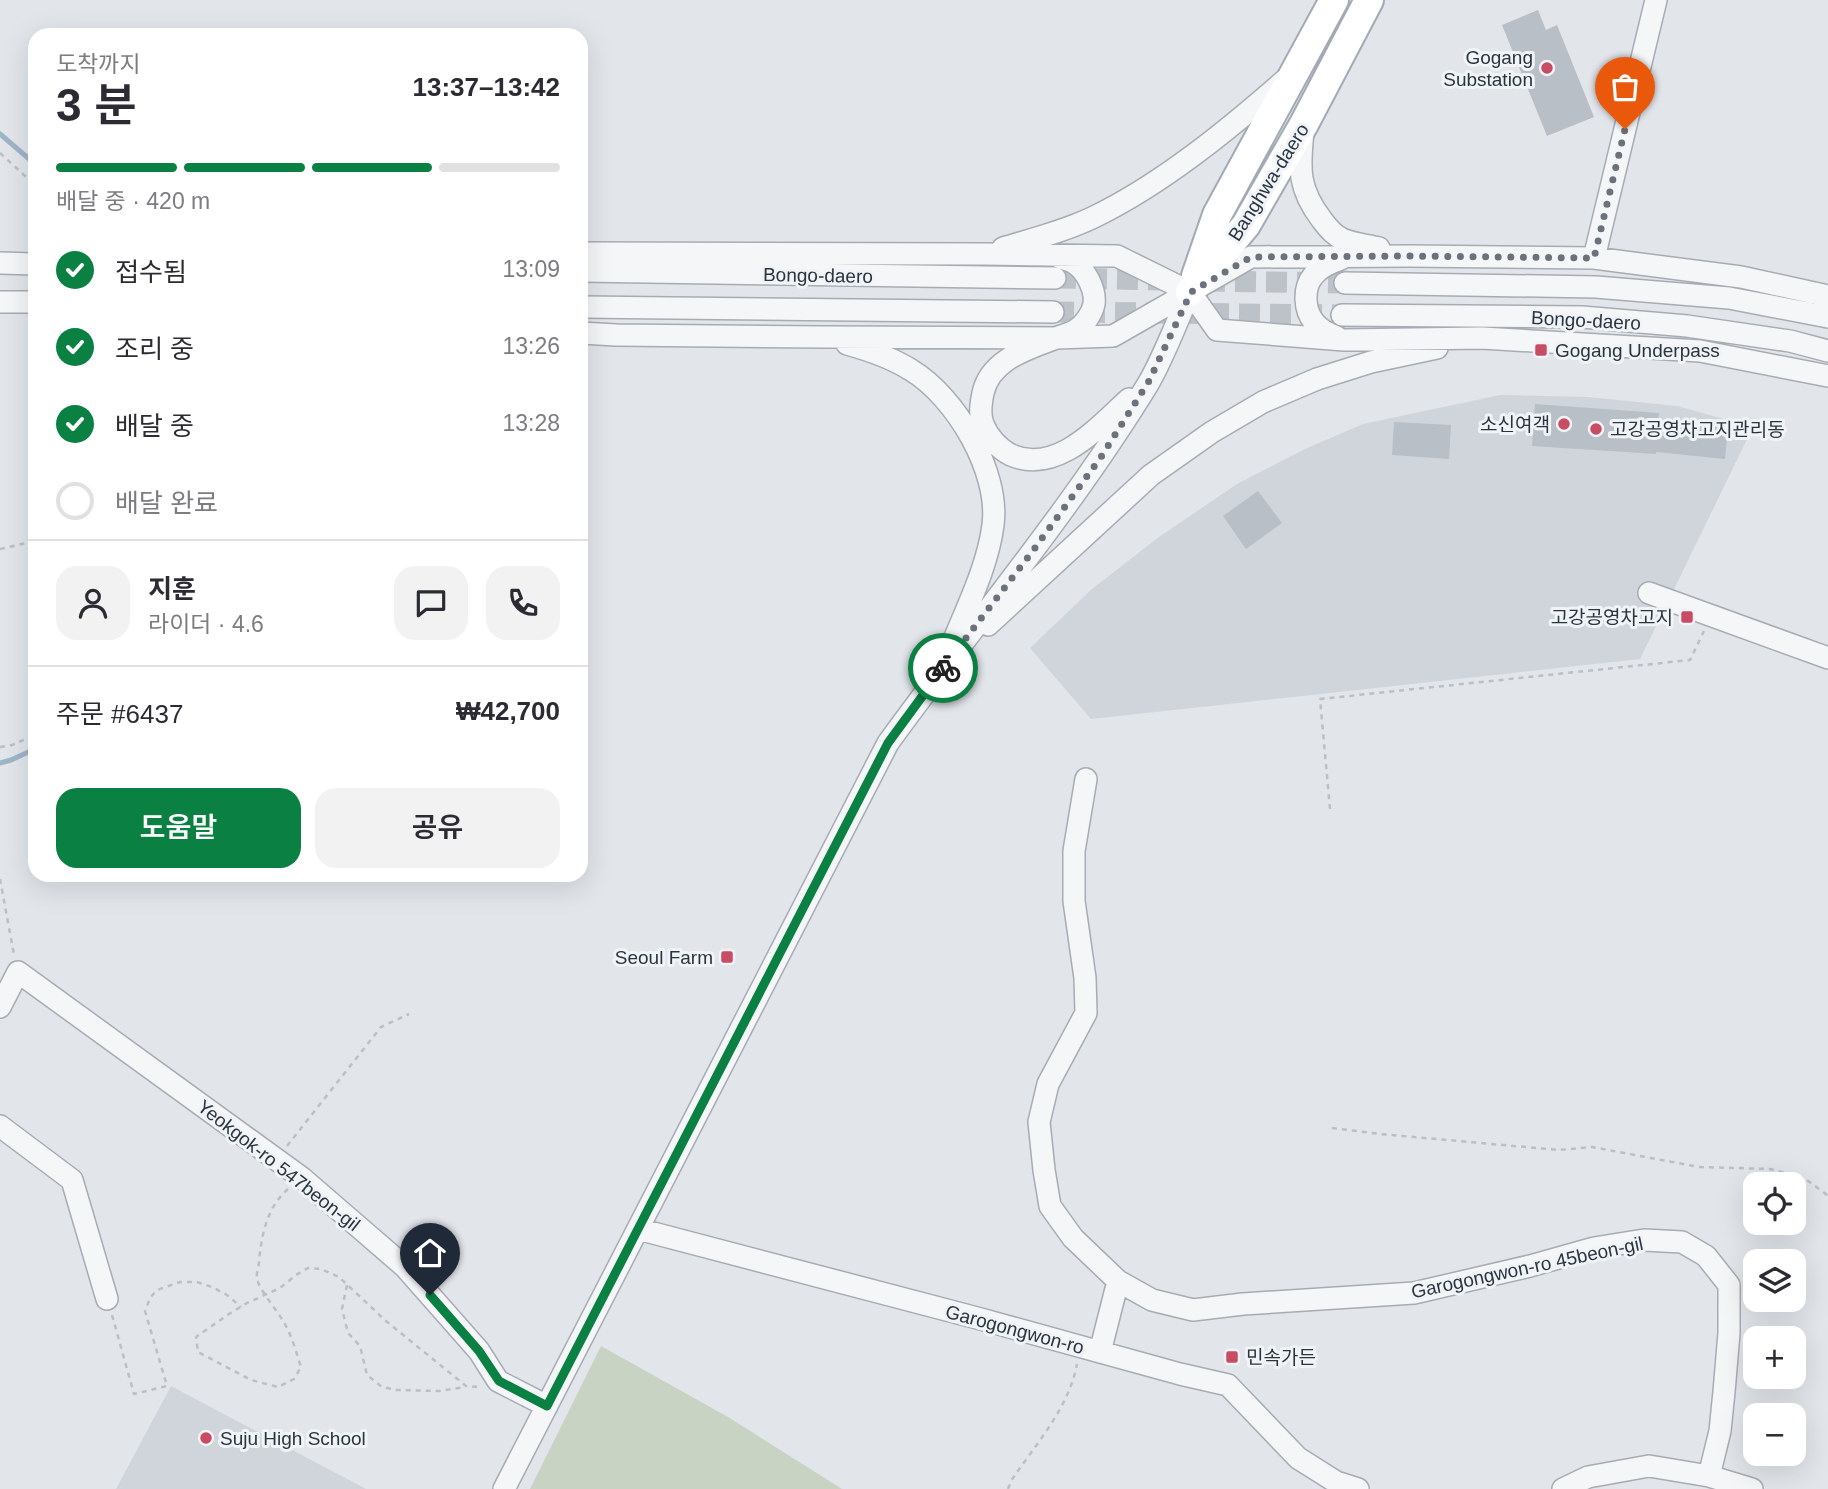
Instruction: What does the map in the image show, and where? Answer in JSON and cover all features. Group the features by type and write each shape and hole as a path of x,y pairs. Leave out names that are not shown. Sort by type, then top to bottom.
{"main road":[{"name":"Banghwa-daero","path":"1191,292 1217,215 1334,0"},
{"name":"Banghwa-daero","path":"1191,292 1246,225 1304,124 1369,0"}],"street":[{"path":"1594,258 1656,0"},
{"path":"985,254 1093,217 1134,195 1242,118 1297,70"},
{"path":"1304,124 1301,176 1305,194 1326,226 1341,239 1409,256"},
{"path":"588,253 1117,256 1191,292 1217,330 1344,340 1482,338 1700,351 1828,376"},
{"path":"1054,256 1074,263 1086,274 1093,292 1094,304 1087,320 1076,330 1026,350 1005,361 992,373 980,406 982,423 991,439 1005,452 1020,458 1035,460 1051,457 1079,443 1149,381"},
{"path":"588,333 824,337 1113,336 1251,257 1594,258 1741,277 1828,296"},
{"path":"1344,340 1326,332 1313,321 1307,306 1306,293 1312,276 1326,264 1346,257"},
{"path":"0,263 28,264"},
{"name":"Bongo-daero","path":"588,271 1055,278"},
{"name":"Bongo-daero","path":"1345,283 1596,287 1729,298 1828,317"},
{"path":"505,1489 888,743 1101,457 1149,381 1191,292"},
{"path":"0,302 28,302"},
{"name":"Bongo-daero","path":"588,307 1053,312"},
{"name":"Bongo-daero","path":"1342,316 1583,317 1687,326 1790,341 1828,351"},
{"path":"824,337 873,352 912,370 939,392 964,423 982,458 992,493 993,523 986,557 945,664"},
{"path":"945,664 1151,475 1212,432 1263,402 1317,379 1371,362 1482,338"},
{"path":"1649,593 1828,658"},
{"name":"Garogongwon-ro 45beon-gil","path":"1086,779 1074,851 1074,901 1085,978 1086,1013 1048,1084 1040,1122 1050,1206 1073,1238 1118,1282 1152,1300 1193,1310 1243,1304 1414,1293 1594,1248 1644,1240 1682,1242 1706,1256 1729,1284 1729,1333 1720,1432 1709,1476"},
{"path":"0,1007 18,972"},
{"name":"Yeokgok-ro 547beon-gil","path":"18,972 302,1178 405,1267 479,1351 499,1381 547,1406"},
{"path":"0,1126 72,1180 107,1299"},
{"name":"Garogongwon-ro","path":"638,1229 1228,1385 1298,1458 1336,1482 1358,1489"},
{"path":"1090,1349 1118,1282"},
{"path":"1563,1489 1588,1478 1649,1466 1709,1476 1752,1489"}],"path":[{"path":"0,153 28,179"},
{"path":"0,549 28,543"},
{"path":"1330,809 1320,699 1690,660 1712,616"},
{"path":"0,747 28,737"},
{"path":"0,879 18,972"},
{"path":"277,1160 307,1118 381,1027 409,1014"},
{"path":"1332,1128 1559,1150 1592,1147 1699,1167 1770,1169 1804,1178 1826,1194 1828,1199"},
{"path":"302,1178 285,1192 272,1210 262,1237 257,1280 266,1295 284,1321 293,1343 300,1367 294,1379 278,1387 251,1380 198,1352 196,1337 241,1307 266,1295 280,1288 308,1268 321,1269 339,1278 466,1387"},
{"path":"107,1299 134,1394 167,1386 145,1311 150,1298 157,1290 180,1282 197,1282 227,1295 241,1307"},
{"path":"347,1285 342,1309 348,1333 360,1346 366,1375 383,1387 440,1391 484,1387 499,1381"},
{"path":"1008,1489 1011,1480 1057,1415 1090,1349"}],"shaded area":[{"path":"1500,395 1588,397 1677,406 1753,427 1640,659 1091,719 1030,648 1092,589 1159,537 1237,484 1305,449 1363,424"},
{"name":"Suju High School","path":"171,1386 366,1489 116,1489"}],"green space":[{"path":"601,1346 728,1417 842,1489 530,1489"}],"building":[{"name":"Gogang Substation","path":"1538,10 1546,30 1557,25 1594,117 1547,136 1502,25"},
{"name":"고강공영차고지관리동","path":"1535,404 1659,413 1658,422 1728,428 1725,459 1656,452 1532,446"},
{"path":"1394,422 1451,425 1449,459 1392,455"},
{"path":"1258,491 1282,523 1246,549 1223,516"}],"waterway":[{"path":"0,134 28,158"},
{"path":"0,763 28,752"}],"tunnel":[{"path":"1055,278 1168,280"},
{"path":"1204,281 1345,283"},
{"path":"1053,312 1342,315"}],"way so far":[{"path":"943,668 1101,457 1149,381 1191,292 1251,257 1594,258 1625,129"}],"place":[{"name":"Gogang Substation","path":"1547,68"},
{"name":"Gogang Underpass","path":"1541,350"},
{"name":"소신여객","path":"1564,424"},
{"name":"고강공영차고지관리동","path":"1596,429"},
{"name":"고강공영차고지","path":"1687,617"},
{"name":"Seoul Farm","path":"727,957"},
{"name":"민속가든","path":"1232,1357"},
{"name":"Suju High School","path":"206,1438"}],"route":[{"path":"430,1295 479,1351 499,1381 547,1406 888,743 943,668"}]}
